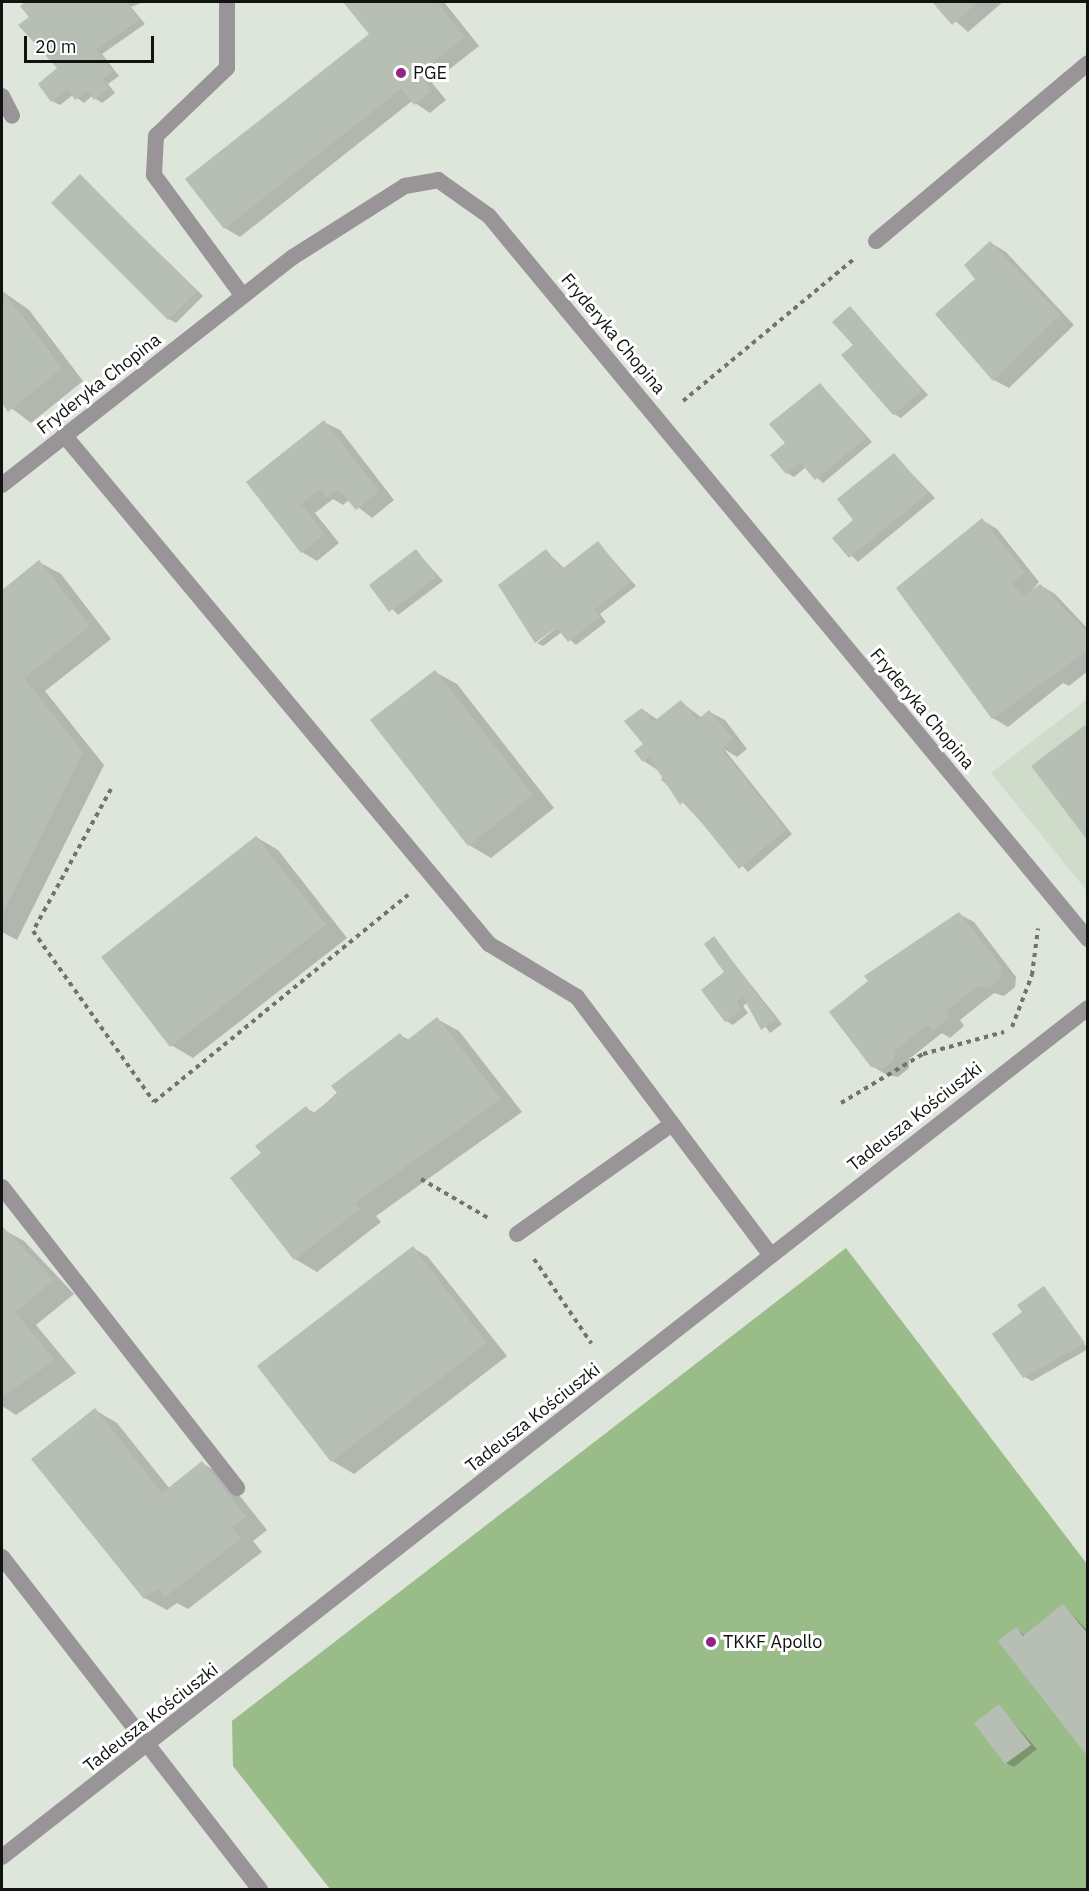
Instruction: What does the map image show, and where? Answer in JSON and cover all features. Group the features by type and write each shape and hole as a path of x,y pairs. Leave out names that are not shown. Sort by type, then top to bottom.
{"street":[{"path":"227,2 227,68 156,136 154,175 243,296"},
{"path":"876,241 1088,63"},
{"path":"2,96 12,116"},
{"name":"Fryderyka Chopina","path":"2,485 243,296 351,217 405,186 438,180 489,216 1088,939"},
{"path":"64,435 489,944 577,997 771,1255"},
{"name":"Tadeusza Kościuszki","path":"2,1857 146,1747 1088,1008"},
{"path":"517,1234 672,1124"},
{"path":"2,1187 237,1488"},
{"path":"2,1557 146,1747 260,1890"}],"path":[{"path":"659,421 876,241"},
{"path":"111,789 33,931 154,1102 432,876"},
{"path":"841,1103 923,1054 1010,1030 1032,975 1038,926"}],"shaded area":[{"path":"1087,699 1087,891 991,773"}],"green space":[{"name":"TKKF Apollo","path":"846,1248 1087,1564 1087,1889 330,1889 233,1766 232,1721"}],"building":[{"path":"25,2 127,2 139,20 96,49 113,71 102,80 109,88 94,100 87,91 75,100 68,89 51,102 38,84 57,68 18,25 29,17 20,6"},
{"path":"343,2 437,2 465,37 418,74 432,91 414,105 401,89 224,229 185,179 369,34"},
{"path":"932,2 978,2 952,25"},
{"path":"80,174 197,292 168,320 51,203"},
{"path":"990,241 1060,315 993,381 935,314 975,279 964,265"},
{"path":"6,295 62,368 8,412 2,403 2,299"},
{"path":"850,306 922,390 893,415 841,355 853,345 832,322"},
{"path":"820,383 866,438 815,480 800,462 786,474 770,455 785,443 769,424"},
{"path":"324,420 379,491 356,510 338,489 327,497 321,489 301,504 325,534 301,553 246,482"},
{"path":"894,453 928,493 849,558 832,538 853,520 837,499"},
{"path":"982,518 1025,572 1012,583 1023,597 1040,584 1088,633 1088,650 992,719 896,588"},
{"path":"598,541 630,582 594,610 600,617 568,642 556,627 535,643 498,585 546,549 562,569"},
{"path":"416,549 437,577 389,612 369,585"},
{"path":"39,560 90,626 24,678 83,752 2,915 2,590"},
{"path":"435,670 533,795 468,846 370,720"},
{"path":"681,700 697,720 709,710 733,739 721,749 786,830 739,869 684,801 680,805 649,757 643,762 634,751 643,744 624,721 642,708 653,722"},
{"path":"1085,725 1088,728 1088,841 1031,766"},
{"path":"256,836 326,925 170,1047 101,957"},
{"path":"959,912 1002,967 1001,978 988,988 978,986 946,1011 950,1017 933,1030 927,1025 895,1050 894,1060 882,1069 871,1067 829,1012 868,981 864,976"},
{"path":"714,936 776,1020 761,1030 743,997 736,1002 742,1009 725,1022 701,990 724,972 704,944"},
{"path":"437,1017 501,1099 355,1203 360,1209 294,1260 230,1178 261,1153 255,1146 306,1106 312,1114 338,1094 331,1086 400,1033 406,1041"},
{"path":"2,1226 54,1280 15,1312 55,1360 2,1397"},
{"path":"413,1246 487,1343 331,1462 257,1366"},
{"path":"1044,1286 1085,1343 1023,1378 992,1334 1022,1312 1017,1305"},
{"path":"95,1408 162,1493 202,1461 246,1517 232,1528 241,1539 165,1597 158,1588 144,1599 31,1459"},
{"path":"1063,1604 1088,1634 1088,1757 998,1641 1016,1627 1023,1636"},
{"path":"999,1704 1031,1745 1005,1764 974,1723"}],"place":[{"name":"PGE","path":"401,73"},
{"name":"TKKF Apollo","path":"711,1642"}]}
